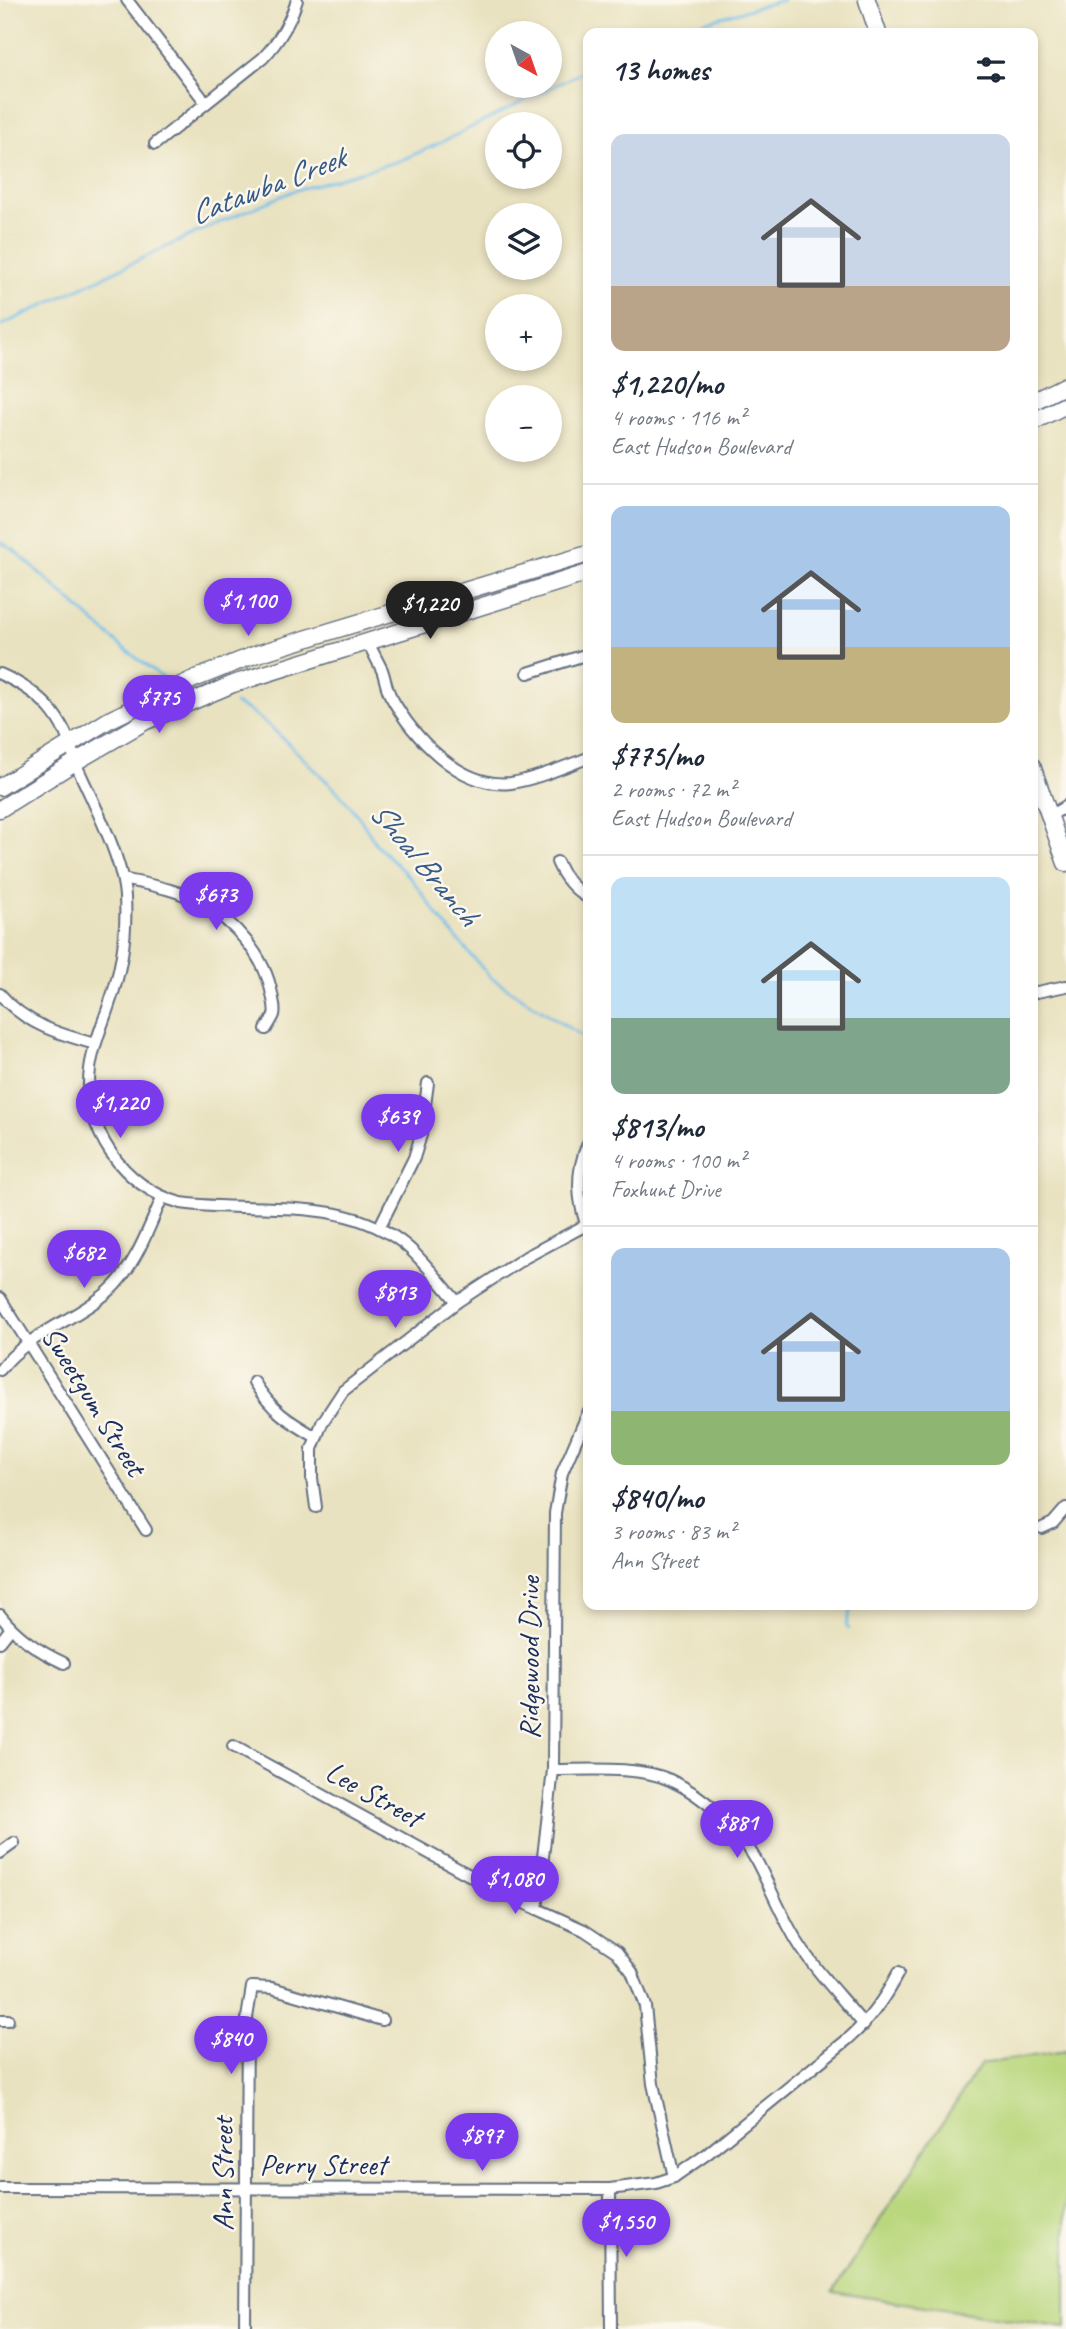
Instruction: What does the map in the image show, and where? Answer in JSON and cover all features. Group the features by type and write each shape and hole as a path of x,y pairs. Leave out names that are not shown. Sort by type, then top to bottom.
{"main road":[{"path":"869,4 876,28"},
{"path":"1038,399 1066,386"},
{"path":"1038,419 1066,405"},
{"path":"0,787 128,710 194,679 254,656 366,620 583,555"},
{"path":"0,808 144,722 231,684 583,575"},
{"path":"366,620 367,641"},
{"path":"1038,783 1066,863"}],"street":[{"path":"127,0 206,103"},
{"path":"155,144 263,58 287,27 297,0"},
{"path":"367,641 382,671 388,692 400,712 430,746 466,775 487,782 510,783 583,760"},
{"path":"528,673 583,656"},
{"path":"0,674 36,693 52,710 71,742 75,762 123,879 123,954 113,994 95,1044 89,1087 99,1130 107,1148 122,1168 163,1198 196,1205 324,1211 379,1228 409,1248 457,1302"},
{"path":"1050,816 1066,806"},
{"path":"557,862 573,888 583,895"},
{"path":"123,879 180,893 220,915 237,930 261,963 271,985 275,1008 274,1016 266,1029"},
{"path":"1038,992 1066,986"},
{"path":"0,994 40,1027 95,1044"},
{"path":"379,1228 414,1157 421,1135 428,1083"},
{"path":"583,1155 578,1180 583,1214"},
{"path":"0,1370 28,1343 110,1290 135,1256 163,1198"},
{"path":"316,1507 312,1449 336,1401 352,1383 457,1302 517,1262 583,1229"},
{"name":"Sweetgum Street","path":"0,1298 146,1530"},
{"path":"254,1382 267,1404 283,1418 316,1437"},
{"name":"Ridgewood Drive","path":"537,1909 553,1770 555,1513 562,1474 583,1425"},
{"path":"1042,1528 1054,1523 1066,1508"},
{"path":"0,1615 11,1628 41,1652 64,1663"},
{"path":"0,1642 11,1628"},
{"name":"Lee Street","path":"233,1746 502,1893 603,1941 625,1962 638,1984 645,2006 656,2103 674,2177"},
{"path":"553,1770 609,1770 643,1774 669,1779 701,1798 744,1841 800,1947 864,2025"},
{"path":"0,1853 14,1843"},
{"name":"Perry Street","path":"0,2188 610,2189 656,2183 674,2177 707,2154 864,2025 898,1973"},
{"name":"Ann Street","path":"245,2329 247,2018 252,1987 272,1988 383,2020"},
{"path":"610,2189 611,2329"}],"green space":[{"path":"1066,2051 1066,2328 833,2292 981,2064"}],"waterway":[{"name":"Catawba Creek","path":"681,28 783,0"},
{"name":"Catawba Creek","path":"0,326 202,230 293,191 399,161 438,144 583,72"},
{"name":"Shoal Branch","path":"0,542 14,550 121,646 163,678"},
{"name":"Shoal Branch","path":"235,704 250,711 272,728 339,793 376,844 412,880 446,926 490,977 583,1037"},
{"name":"Shoal Branch","path":"848,1629 846,1625 850,1610"}]}
